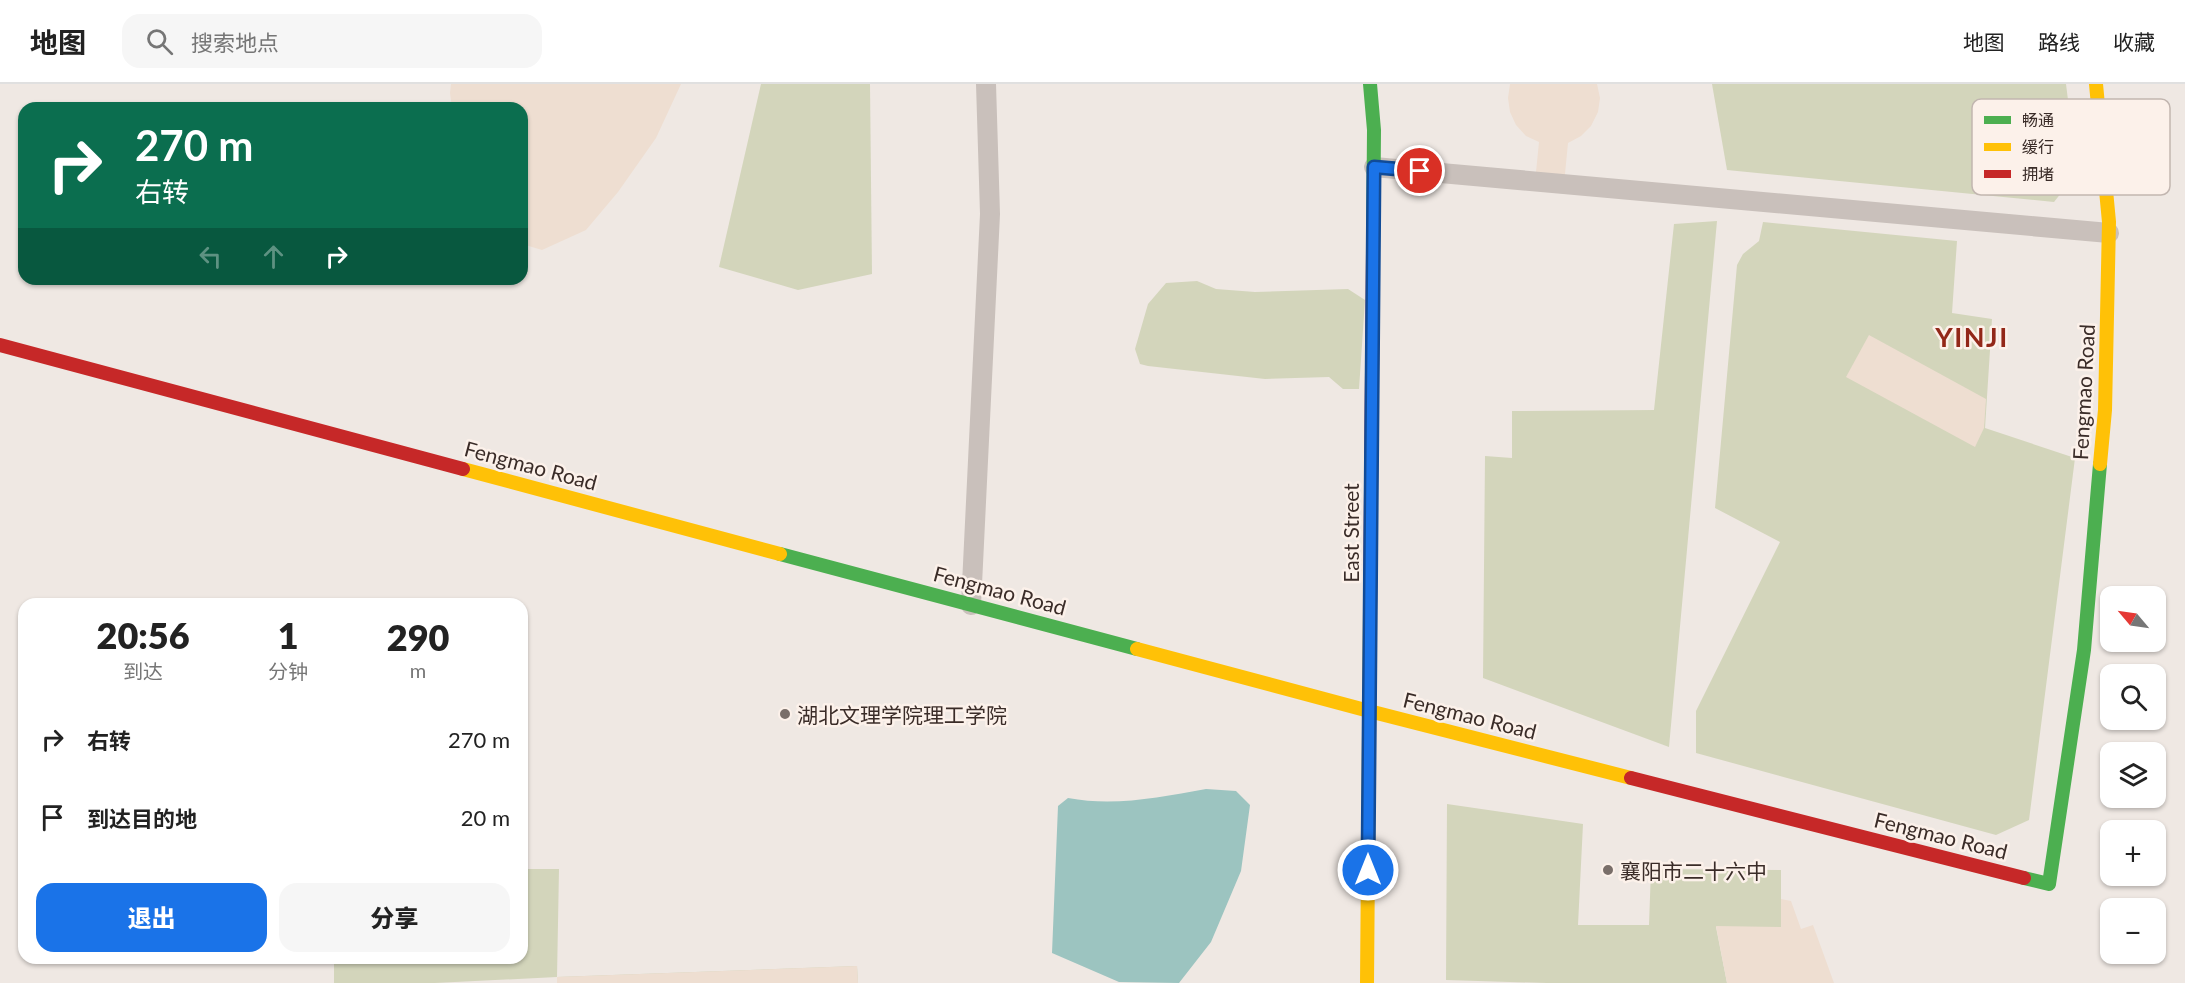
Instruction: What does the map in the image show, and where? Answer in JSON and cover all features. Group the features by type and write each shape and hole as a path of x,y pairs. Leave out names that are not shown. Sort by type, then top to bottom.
{"street":[{"path":"972,604 990,214 986,84"},
{"name":"East Street","path":"1367,983 1374,167 1370,84"},
{"name":"Fengmao Road","path":"2096,84 2097,99"},
{"path":"1374,167 2109,233"},
{"name":"Fengmao Road","path":"0,345 1369,711 2049,884 2084,650 2105,410 2109,233 2106,195"}],"green space":[{"path":"761,84 870,84 872,274 798,290 719,267"},
{"path":"1712,84 2066,84 2068,99 1972,99 1972,194 1727,170"},
{"path":"1982,195 2060,195 2054,202"},
{"path":"1717,221 1669,747 1483,678 1485,456 1512,458 1512,411 1654,410 1674,224"},
{"path":"1763,222 1957,241 1952,313 1992,319 1985,428 2075,458 2029,820 1996,835 1696,753 1696,711 1780,542 1715,508 1737,265 1743,254 1759,241"},
{"path":"1197,281 1216,289 1255,292 1348,289 1365,300 1359,389 1343,389 1329,377 1265,379 1140,364 1135,349 1148,304 1166,283"},
{"path":"1447,804 1583,824 1578,925 1649,925 1651,869 1781,870 1781,927 1716,927 1727,983 1547,983 1446,980"},
{"path":"528,869 559,869 557,977 435,983 334,983 334,964 528,964"},
{"path":"857,966 858,983 557,983 557,977"}],"shaded area":[{"path":"451,84 681,84 656,138 618,192 586,230 542,250 528,246 528,102 451,102"},
{"path":"1510,84 1597,84 1600,98 1598,112 1591,126 1581,136 1568,143 1564,184 1535,182 1539,142 1526,136 1516,125 1510,112 1508,98"},
{"path":"1869,335 1986,399 1984,428 1975,447 1846,377"},
{"path":"1781,899 1791,901 1801,929 1813,925 1834,983 1727,983 1716,926 1781,927"},
{"path":"857,966 858,983 557,983 557,977"}],"water":[{"path":"1206,789 1236,791 1250,805 1241,871 1211,942 1179,983 1119,982 1052,953 1058,806 1068,798 1103,802 1120,801 1155,798"}],"traffic: fast":[{"path":"1370,84 1374,130 1373,254"},
{"path":"2024,878 2049,884 2084,650 2100,464"},
{"path":"780,554 1137,649"}],"traffic: slow":[{"path":"2096,84 2097,99"},
{"path":"2100,464 2105,410 2109,222 2106,195"},
{"path":"463,469 780,554"},
{"path":"1367,983 1370,611"},
{"path":"1137,649 1631,778"}],"traffic: jam":[{"path":"1370,611 1373,254"},
{"path":"0,345 463,469"},
{"path":"1631,778 2024,878"}],"place":[{"name":"湖北文理学院理工学院","path":"785,714"},
{"name":"襄阳市二十六中","path":"1608,870"}],"district":[{"name":"YINJI","path":"1972,336"}],"route":[{"path":"1368,870 1374,167 1420,171"}]}
